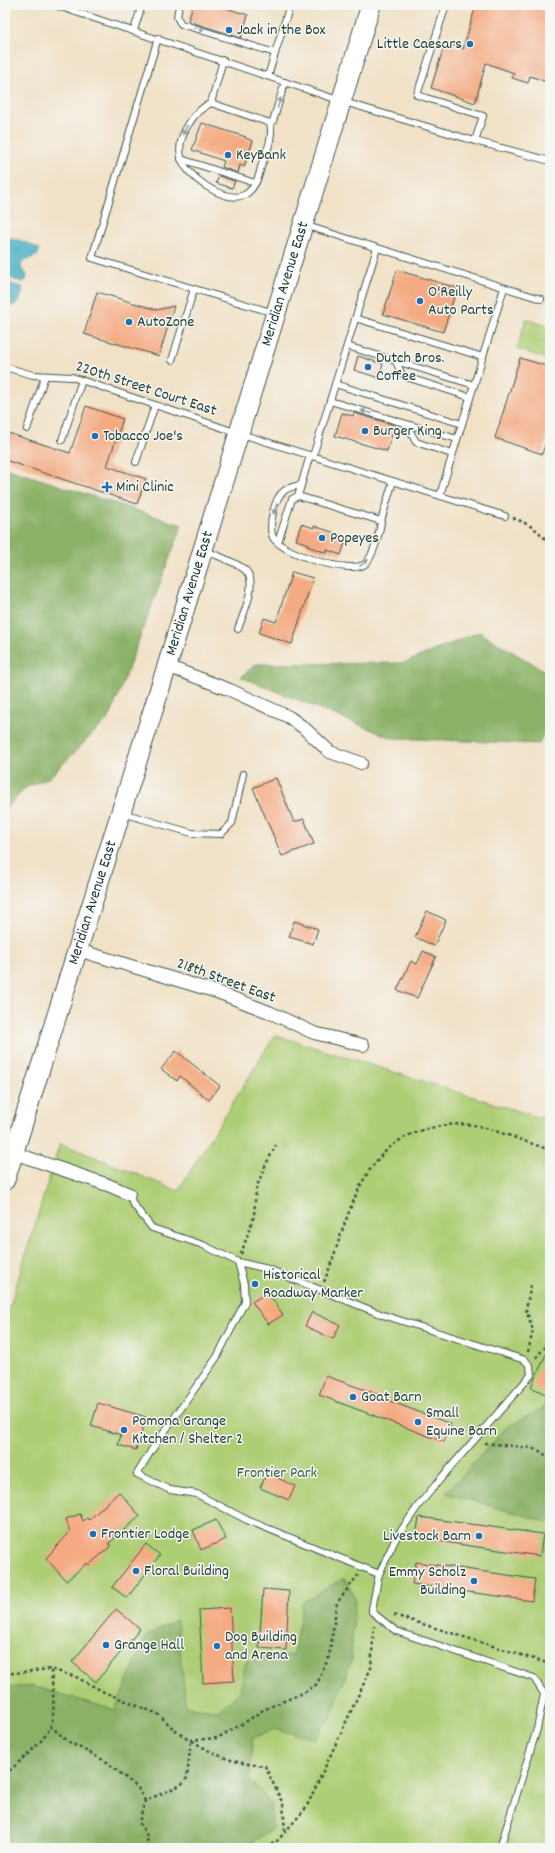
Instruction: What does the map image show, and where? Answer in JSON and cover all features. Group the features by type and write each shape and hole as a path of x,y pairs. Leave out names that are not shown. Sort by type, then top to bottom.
{"main road":[{"name":"Meridian Avenue East","path":"5,1180 9,1151 78,950 372,5"}],"street":[{"path":"167,666 230,690 283,714 304,728 330,752 361,763"},
{"name":"218th Street East","path":"78,950 217,992 269,1012 314,1033 363,1045"},
{"path":"9,1151 108,1185 129,1194"}],"lane":[{"path":"55,5 158,38 341,101 475,141 550,161"},
{"path":"134,30 142,5"},
{"path":"179,5 177,17 181,24 275,53"},
{"path":"268,76 290,5"},
{"path":"446,5 417,95 483,116 475,141"},
{"path":"158,38 92,258 275,314"},
{"path":"212,103 223,60"},
{"path":"270,123 273,121 286,82"},
{"path":"212,103 270,123 272,133 260,174 246,194 242,196 235,197 215,191 201,182 181,159 180,142 184,132 197,111 212,103"},
{"path":"181,159 255,183"},
{"path":"303,224 541,299"},
{"path":"298,496 330,401 377,248"},
{"path":"440,495 504,288"},
{"path":"172,360 194,290"},
{"path":"356,318 483,357"},
{"path":"347,346 474,385"},
{"path":"396,361 401,373 406,378 470,397"},
{"name":"220th Street Court East","path":"5,367 33,375 72,377 238,433 505,516"},
{"path":"27,429 45,376"},
{"path":"62,440 82,380"},
{"path":"335,384 462,424"},
{"path":"330,401 457,439"},
{"path":"136,462 155,406"},
{"path":"406,424 416,442 452,454"},
{"path":"301,485 284,490 278,498 270,523 270,529 278,542 290,550 323,562 342,567 359,567 364,565 371,557 393,481"},
{"path":"278,542 292,499 298,496 381,521"},
{"path":"203,549 245,570 249,577 251,589 238,629"},
{"path":"121,812 192,833 220,834 232,823 243,774"},
{"path":"129,1194 132,1204 152,1228 203,1245 238,1262 268,1270 383,1315 526,1360 530,1366 531,1375 418,1506 396,1538 379,1574 372,1610 396,1631 534,1678 544,1694 537,1729 500,1848"},
{"path":"238,1262 244,1284 245,1302 217,1357 151,1451 137,1474 170,1490 197,1494 247,1520 379,1574"}],"path":[{"path":"505,516 521,521 542,534 550,546"},
{"path":"321,1291 360,1186 373,1165 388,1148 408,1135 428,1128 454,1124 477,1126 550,1150"},
{"path":"238,1262 254,1216 256,1189 264,1168 276,1145"},
{"path":"526,1360 531,1346 533,1330 526,1310 531,1284"},
{"path":"530,1366 543,1349 550,1345"},
{"path":"473,1442 531,1448 542,1452 550,1460"},
{"path":"191,1740 217,1738 244,1723 263,1710 305,1692 317,1684 329,1657 337,1602 365,1568"},
{"path":"266,1848 286,1831 306,1808 372,1668 374,1633 372,1610 550,1664"},
{"path":"5,1775 40,1741 50,1726 52,1713 51,1669"},
{"path":"5,1674 51,1669 76,1677 106,1693 158,1714 178,1733 216,1756 243,1764 265,1766 283,1804 286,1831"},
{"path":"50,1726 69,1742 107,1762 138,1788 145,1801 139,1822 147,1836 148,1848"},
{"path":"145,1801 181,1786 187,1778 191,1740"}],"green space":[{"path":"526,319 550,327 550,360 517,349"},
{"path":"5,468 182,525 110,717 50,777 25,788 5,810 5,584 9,575 5,572"},
{"path":"479,632 550,674 550,717 539,744 392,738 241,677 256,664 404,663"},
{"name":"Frontier Park","path":"275,1035 550,1121 550,1848 5,1848 5,1322 60,1143 178,1191"},
{"path":"550,1391 550,1523 446,1493 508,1426 542,1409"},
{"path":"344,1578 355,1597 351,1661 331,1716 315,1739 274,1729 253,1738 249,1780 272,1804 272,1829 243,1848 21,1848 5,1836 5,1688 32,1686 115,1710 147,1635 177,1620 186,1707 218,1710 240,1692 246,1661 293,1655 303,1602"}],"water":[{"path":"5,236 27,243 39,249 38,255 22,262 21,268 27,275 26,280 23,282 5,277"},
{"path":"5,283 22,287 23,290 19,302 12,306 5,304"}],"building":[{"name":"Jack in the Box","path":"193,5 216,5 248,15 241,38 188,21"},
{"path":"476,5 550,5 550,83 530,76 528,83 512,78 514,73 486,63 475,103 431,88 445,43 463,49"},
{"name":"KeyBank","path":"202,123 246,137 245,138 253,141 244,167 240,165 238,173 222,167 224,161 192,150"},
{"path":"219,176 235,181 232,188 216,183"},
{"name":"O'Reilly Auto Parts","path":"397,270 457,288 443,332 383,314"},
{"name":"AutoZone","path":"97,292 157,310 174,306 159,356 84,334"},
{"name":"Dutch Bros. Coffee","path":"358,356 383,364 379,378 354,370"},
{"path":"520,358 550,367 550,429 542,454 495,438"},
{"path":"86,406 123,419 107,466 146,479 137,504 5,460 5,432 70,453"},
{"name":"Burger King","path":"342,413 353,416 354,413 395,425 387,451 335,436"},
{"name":"Popeyes","path":"301,524 314,528 314,526 347,537 341,555 327,550 327,553 307,546 308,544 296,540"},
{"path":"292,572 313,578 292,644 259,633 264,618 276,622"},
{"path":"276,778 294,822 304,819 314,844 282,856 253,788"},
{"path":"427,911 446,920 434,946 415,937"},
{"path":"294,921 318,929 313,944 289,937"},
{"path":"423,951 436,957 417,998 397,990 411,961 417,964"},
{"path":"176,1051 220,1086 209,1100 180,1076 177,1081 161,1069"},
{"path":"268,1292 283,1315 268,1324 252,1302"},
{"path":"312,1312 340,1325 333,1339 305,1326"},
{"path":"550,1346 550,1383 545,1394 531,1387"},
{"path":"326,1376 388,1398 387,1400 451,1424 444,1442 319,1395"},
{"name":"Pomona Grange Kitchen / Shelter 2","path":"98,1403 146,1417 136,1450 118,1445 121,1435 91,1426"},
{"path":"267,1473 295,1486 289,1500 260,1488"},
{"name":"Frontier Lodge","path":"119,1492 140,1516 109,1543 111,1546 89,1565 87,1563 66,1581 46,1558 70,1532 66,1519 80,1514 83,1521 87,1518 89,1520"},
{"name":"Livestock Barn","path":"419,1517 543,1534 540,1556 416,1538"},
{"path":"216,1520 226,1539 201,1550 193,1530"},
{"name":"Floral Building","path":"146,1544 160,1555 127,1598 112,1587"},
{"name":"Emmy Scholz Building","path":"416,1562 535,1579 532,1601 412,1584"},
{"path":"263,1589 289,1591 286,1650 259,1648"},
{"name":"Dog Building and Arena","path":"230,1608 234,1681 203,1683 199,1610"},
{"name":"Grange Hall","path":"116,1609 140,1629 96,1682 72,1662"}],"place":[{"name":"Jack in the Box","path":"229,30"},
{"name":"Little Caesars","path":"470,44"},
{"name":"KeyBank","path":"228,155"},
{"name":"O'Reilly Auto Parts","path":"420,301"},
{"name":"AutoZone","path":"129,322"},
{"name":"Dutch Bros. Coffee","path":"368,367"},
{"name":"Burger King","path":"365,431"},
{"name":"Tobacco Joe's","path":"95,436"},
{"name":"Mini Clinic","path":"107,487"},
{"name":"Popeyes","path":"322,538"},
{"name":"Historical Roadway Marker","path":"255,1284"},
{"name":"Goat Barn","path":"353,1397"},
{"name":"Small Equine Barn","path":"418,1422"},
{"name":"Pomona Grange Kitchen / Shelter 2","path":"124,1430"},
{"name":"Frontier Lodge","path":"93,1534"},
{"name":"Livestock Barn","path":"479,1536"},
{"name":"Floral Building","path":"136,1571"},
{"name":"Emmy Scholz Building","path":"474,1581"},
{"name":"Grange Hall","path":"106,1645"},
{"name":"Dog Building and Arena","path":"217,1646"}]}
